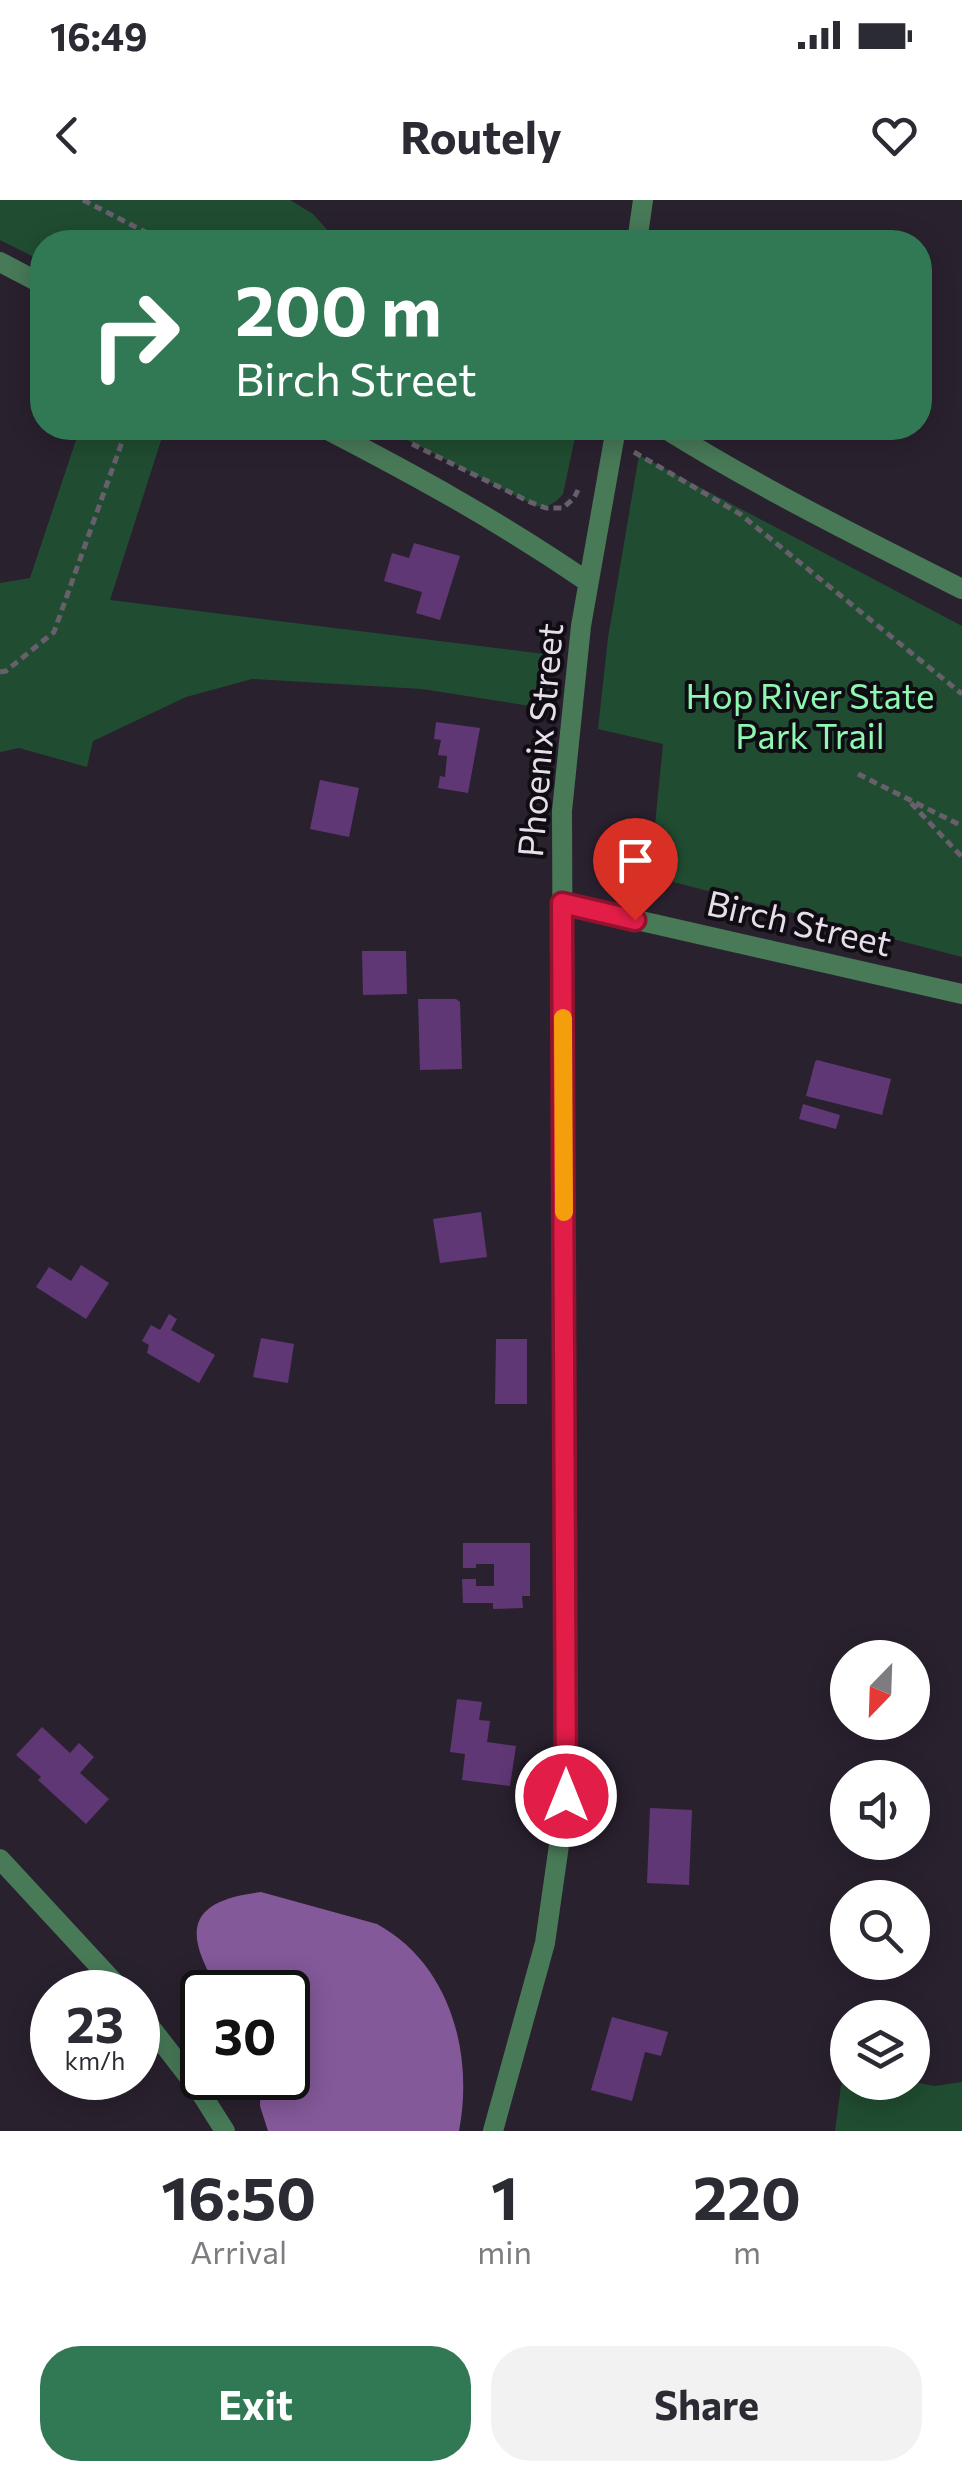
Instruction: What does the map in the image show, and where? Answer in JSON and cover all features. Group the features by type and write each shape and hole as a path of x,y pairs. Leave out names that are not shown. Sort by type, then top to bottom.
{"street":[{"path":"638,230 642,200"},
{"path":"0,262 30,278"},
{"path":"347,440 488,516 588,582"},
{"name":"Phoenix Street","path":"493,2131 545,1942 566,1796 562,811 581,626 614,440"},
{"path":"684,440 962,589"},
{"name":"Birch Street","path":"562,903 962,994"},
{"path":"0,1858 103,1970"},
{"path":"160,2039 226,2131"}],"path":[{"path":"83,200 142,230"},
{"path":"0,672 54,632 123,440"},
{"path":"406,440 546,508 563,508 579,488"},
{"path":"635,452 740,514 962,694"},
{"path":"858,774 962,826"},
{"path":"905,798 962,856"}],"green space":[{"path":"0,200 290,200 313,214 327,230 30,230 30,255 0,240"},
{"path":"76,440 161,440 110,600 544,654 543,708 422,689 252,679 186,697 93,741 87,767 19,748 0,752 0,583 30,578"},
{"path":"407,440 574,440 563,494 551,504 536,506"},
{"name":"Hop River State Park Trail","path":"639,455 962,626 962,957 650,876 663,744 598,729 608,638"},
{"path":"962,2082 962,2131 835,2131 839,2100 930,2100 930,2085"}],"shaded area":[{"path":"261,1892 377,1924 423,1962 451,2013 459,2042 463,2101 459,2131 268,2131 260,2100 310,2100 310,1970 208,1970 200,1953 198,1924 217,1903"}],"building":[{"path":"414,543 460,556 440,620 416,613 422,592 384,581 392,553 409,558"},
{"path":"436,722 480,728 468,793 438,788 440,776 445,777 447,756 438,755 441,740 434,739"},
{"path":"320,780 359,788 349,837 310,829"},
{"path":"362,951 406,951 407,994 363,995"},
{"path":"418,999 460,1002 462,1069 420,1070"},
{"path":"817,1060 891,1079 882,1115 806,1096"},
{"path":"803,1104 840,1115 836,1129 799,1119"},
{"path":"481,1212 487,1257 440,1263 433,1219"},
{"path":"81,1265 109,1283 86,1319 36,1287 49,1267 71,1281"},
{"path":"169,1314 177,1319 171,1330 215,1355 199,1383 147,1353 149,1345 142,1341 151,1325 160,1330"},
{"path":"261,1338 294,1344 288,1383 253,1377"},
{"path":"496,1339 527,1339 527,1404 495,1404"},
{"path":"463,1543 530,1543 530,1596 522,1596 523,1608 493,1609 493,1603 463,1603 462,1579 476,1579 476,1586 494,1586 494,1564 463,1568"},
{"path":"457,1699 482,1702 479,1720 490,1721 487,1742 516,1746 510,1786 462,1780 465,1754 450,1752"},
{"path":"42,1727 70,1753 79,1743 94,1757 80,1773 109,1799 86,1824 16,1755"},
{"path":"650,1808 692,1810 689,1885 647,1883"},
{"path":"612,2017 668,2032 661,2056 645,2052 632,2101 591,2090"}],"slow traffic":[{"path":"563,1018 564,1212"}],"route":[{"path":"566,1796 562,903 635,920"}]}
